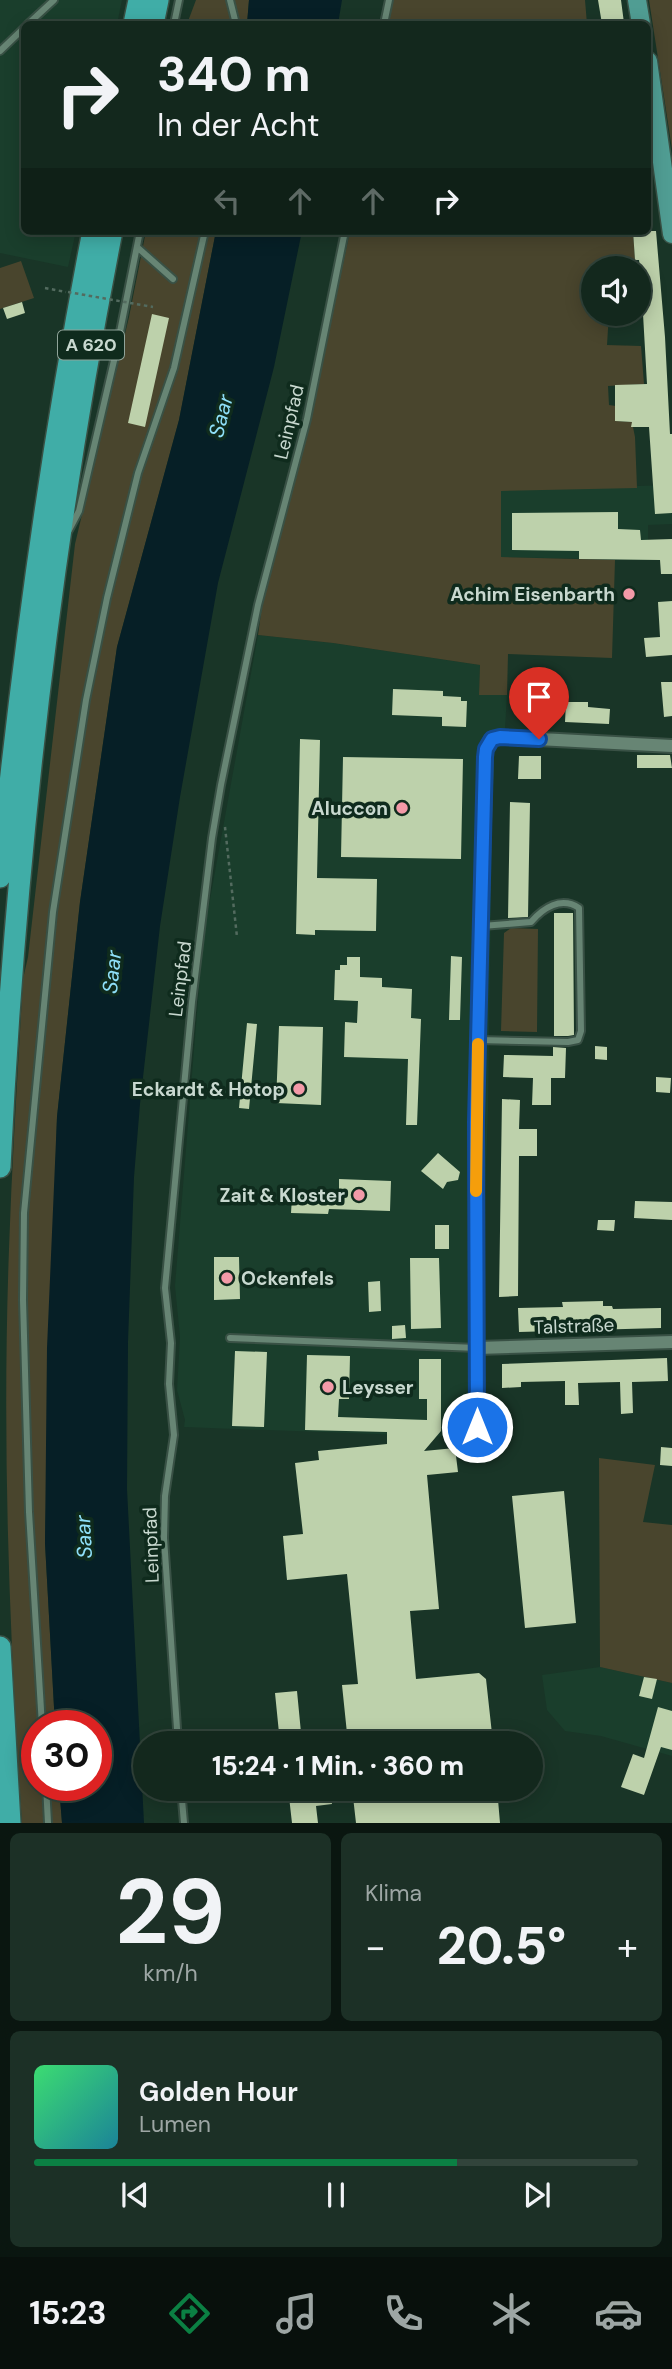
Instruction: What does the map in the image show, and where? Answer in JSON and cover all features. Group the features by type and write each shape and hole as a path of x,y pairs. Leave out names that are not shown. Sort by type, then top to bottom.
{"highway":[{"path":"135,21 139,0"},
{"path":"154,21 158,0"},
{"name":"A 620","path":"0,877 15,726 36,566 92,235"},
{"name":"A 620","path":"0,1167 18,880 34,729 56,557 111,235"},
{"path":"0,1647 10,1823"}],"main road":[{"path":"637,0 640,21"},
{"path":"651,83 672,234"}],"street":[{"path":"477,1427 476,1122 486,749 492,739 500,737 672,746"},
{"name":"Talstraße","path":"477,1348 672,1342"}],"lane":[{"path":"31,21 54,0"},
{"path":"175,21 179,0"},
{"path":"230,0 235,21"},
{"path":"384,21 388,0"},
{"path":"0,51 21,31"},
{"path":"56,557 79,510 139,235"},
{"path":"41,1710 29,1512 23,1300 24,1226 53,912 86,700 107,597 138,473 174,368 204,235"},
{"name":"Leinpfad","path":"177,1731 164,1538 165,1496 174,1435 169,1384 171,1343 166,1288 192,1002 221,785 258,605 307,419 344,235"},
{"path":"137,247 173,279"},
{"path":"478,1040 568,1042 578,1040 581,1031 579,908 573,904 558,903 542,909 531,922 481,926"},
{"path":"230,1338 477,1348"},
{"path":"47,1801 48,1823"},
{"path":"182,1801 184,1823"}],"path":[{"path":"45,288 153,307"},
{"path":"225,826 237,937"}],"shaded area":[{"path":"0,0 122,0 118,21 21,21 21,235 75,235 68,267 0,253"},
{"path":"196,0 249,0 247,21 188,21"},
{"path":"393,0 585,0 587,21 389,21"},
{"path":"649,0 672,0 672,149"},
{"path":"145,235 215,235 179,420 117,647 80,902 57,1117 45,1543 54,1710 21,1710 21,1801 60,1801 62,1823 22,1823 10,1608 7,1464 10,1215 23,979 28,957 75,544 129,317"},
{"path":"349,235 633,235 635,256 581,256 581,326 608,326 607,345 641,346 644,384 608,386 609,405 616,406 615,421 632,422 637,488 501,491 501,557 615,560 612,658 508,654 507,695 479,695 480,665 333,643 258,635 262,606 310,420"},
{"path":"21,261 34,298 0,309 0,268"},
{"path":"672,485 672,524 648,525 648,560 501,557 501,490"},
{"path":"258,635 333,643 480,665 479,694 507,695 504,745 496,748 493,754 484,1222 484,1438 184,1427 185,1420 177,1390 180,1337 175,1286 203,938"},
{"path":"511,928 538,929 537,1032 501,1031 504,933"},
{"path":"599,1458 655,1465 643,1522 672,1525 672,1683 600,1667"},
{"path":"600,1667 672,1683 672,1756 601,1736 565,1731 547,1710 542,1675"}],"water":[{"path":"249,0 342,0 338,21 247,21"},
{"name":"Saar","path":"215,235 301,235 274,367 218,583 160,926 140,1104 134,1177 128,1342 127,1489 139,1731 133,1731 133,1801 143,1801 144,1823 62,1823 60,1801 112,1801 112,1710 54,1710 45,1543 47,1348 57,1117 80,902 117,647 179,420"}],"building":[{"path":"598,0 621,0 624,21 602,21"},
{"path":"651,231 656,231 672,434 672,513 655,514 649,427 631,427 632,422 615,421 615,385 647,384 644,326 651,326 651,256 635,256 633,235 651,235"},
{"path":"22,302 25,313 7,319 3,308"},
{"path":"152,314 169,318 145,427 128,423"},
{"path":"618,512 618,529 640,530 641,540 672,539 672,574 661,574 660,560 579,559 579,551 512,550 512,513"},
{"path":"672,601 672,655 646,657 644,638 660,637 658,602"},
{"path":"661,682 672,682 672,716 664,717"},
{"path":"393,689 443,691 443,696 461,697 461,701 467,701 466,727 442,726 442,717 392,715"},
{"path":"525,692 546,693 544,721 523,720"},
{"path":"566,702 588,702 588,707 610,709 609,724 565,722"},
{"path":"300,739 320,740 317,878 377,879 376,931 315,930 315,935 296,934"},
{"path":"637,755 670,755 672,768 637,768"},
{"path":"519,756 541,756 541,779 518,779"},
{"name":"Aluccon","path":"343,757 463,759 461,859 341,857"},
{"path":"510,802 530,803 528,917 508,918"},
{"path":"554,913 573,913 574,1035 568,1036 554,1036"},
{"path":"451,956 462,957 460,1020 449,1020"},
{"path":"347,957 360,957 360,977 382,978 382,987 412,989 411,1018 421,1019 417,1125 406,1125 408,1059 344,1057 345,1022 357,1023 358,1001 334,1000 335,970 340,970 340,965 347,965"},
{"path":"247,1023 257,1024 249,1109 239,1108"},
{"path":"279,1026 323,1027 321,1105 276,1103"},
{"path":"595,1046 607,1047 607,1060 595,1059"},
{"path":"553,1047 566,1048 565,1078 551,1078 551,1105 532,1105 533,1078 503,1077 504,1055 553,1056"},
{"path":"656,1077 671,1078 670,1093 656,1092"},
{"path":"502,1099 520,1100 519,1129 537,1129 537,1156 519,1156 518,1296 499,1297"},
{"path":"438,1153 460,1172 458,1180 447,1182 443,1189 421,1171"},
{"path":"339,1179 391,1181 390,1211 329,1209 328,1214 291,1213 292,1197 339,1200"},
{"path":"635,1201 672,1202 672,1220 634,1218"},
{"path":"598,1220 615,1220 614,1231 597,1230"},
{"path":"435,1225 449,1225 449,1249 435,1249"},
{"name":"Ockenfels","path":"214,1257 239,1257 240,1299 214,1300"},
{"path":"410,1258 439,1258 441,1328 411,1329"},
{"path":"380,1281 381,1311 369,1312 368,1282"},
{"path":"603,1301 603,1306 612,1306 613,1309 661,1308 661,1328 519,1332 518,1308 563,1307 562,1302"},
{"path":"405,1325 406,1338 392,1339 392,1326"},
{"path":"235,1351 267,1352 264,1427 232,1426"},
{"path":"307,1355 350,1356 349,1399 339,1399 338,1417 427,1420 427,1399 419,1399 419,1359 441,1359 441,1431 424,1451 455,1448 458,1472 427,1475 439,1609 410,1611 416,1679 479,1673 486,1679 492,1731 347,1731 342,1685 358,1684 347,1574 287,1580 283,1536 303,1534 295,1463 319,1460 318,1451 387,1444 387,1432 305,1430"},
{"path":"667,1358 668,1381 632,1382 633,1413 621,1414 620,1382 578,1383 579,1405 565,1405 565,1381 521,1382 521,1387 502,1388 502,1364"},
{"path":"661,1447 672,1448 672,1466 660,1465"},
{"path":"564,1491 576,1623 525,1628 512,1496"},
{"path":"644,1677 657,1679 652,1699 639,1696"},
{"path":"297,1691 301,1731 279,1731 275,1693"},
{"path":"658,1707 672,1711 672,1750 661,1747 644,1795 621,1787 633,1754 644,1758"},
{"path":"289,1801 332,1801 332,1804 316,1806 318,1823 292,1823"},
{"path":"353,1801 498,1801 500,1823 356,1823"}],"slow traffic":[{"path":"476,1191 478,1044"}],"place":[{"name":"Achim Eisenbarth","path":"629,594"},
{"name":"Aluccon","path":"402,808"},
{"name":"Eckardt & Hotop","path":"299,1089"},
{"name":"Zait & Kloster","path":"359,1195"},
{"name":"Ockenfels","path":"227,1278"},
{"name":"Leysser","path":"328,1387"}],"route":[{"path":"477,1427 476,1122 485,757 492,739 539,739"}]}
